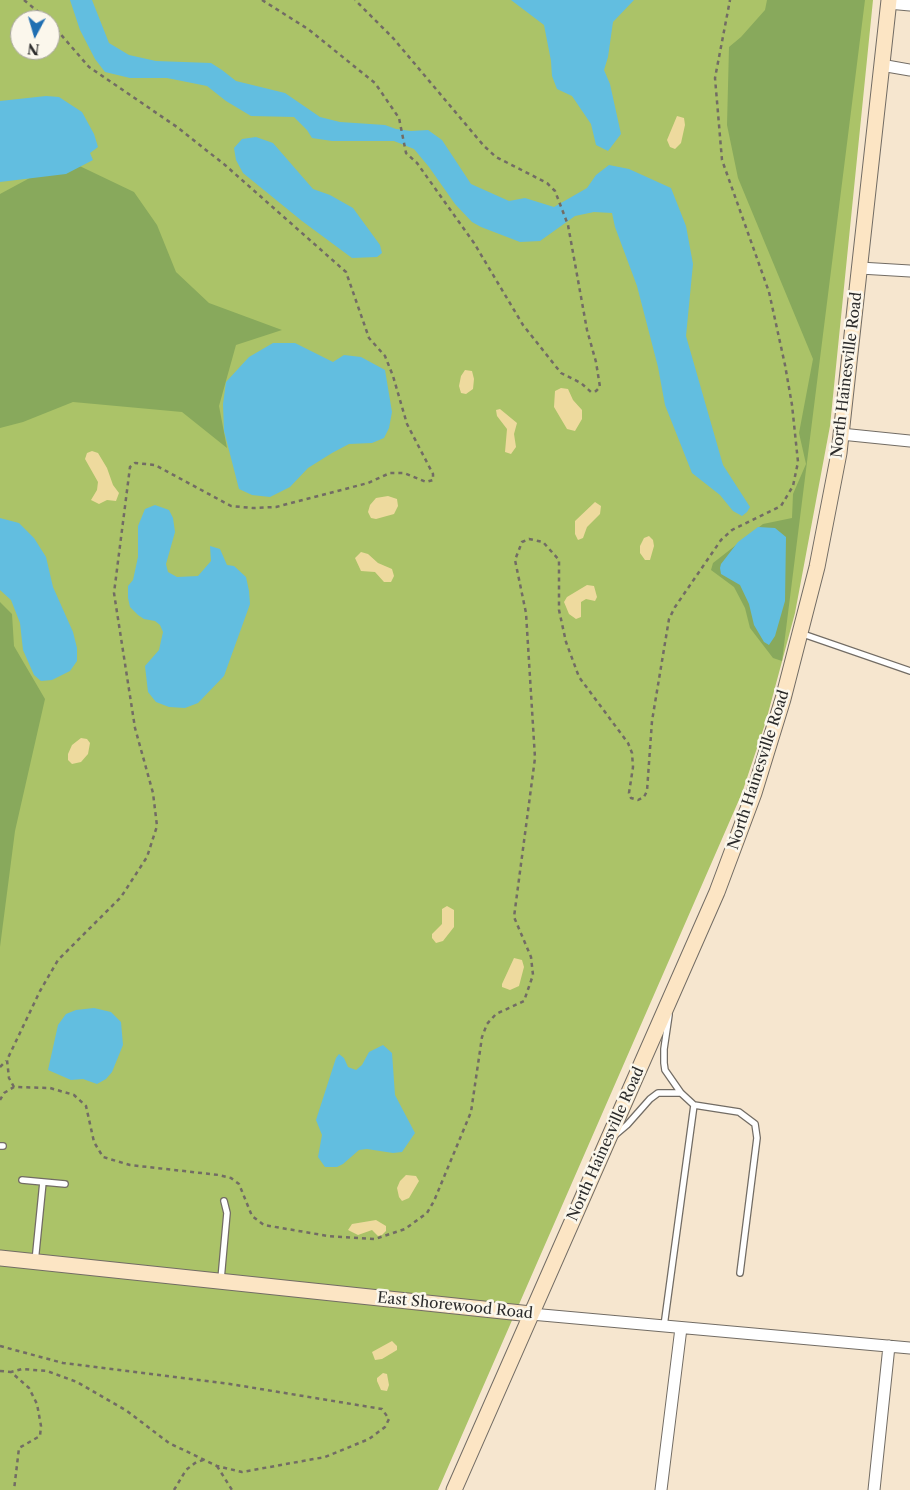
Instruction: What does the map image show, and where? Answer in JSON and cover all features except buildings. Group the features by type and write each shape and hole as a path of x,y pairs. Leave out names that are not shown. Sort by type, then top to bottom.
{"main road":[{"name":"North Hainesville Road","path":"454,1490 718,892 754,793 783,699 817,567 841,434 888,2"},
{"name":"East Shorewood Road","path":"0,1258 531,1314"}],"street":[{"path":"888,2 910,5"},
{"path":"882,65 910,70"},
{"path":"860,268 910,271"},
{"path":"841,434 910,441"},
{"name":"East Shorewood Road","path":"531,1314 910,1348"},
{"path":"661,1490 681,1328"},
{"path":"874,1490 889,1346"}],"lane":[{"path":"800,633 910,671"},
{"path":"673,993 663,1056 665,1070 681,1093 694,1104 739,1112 755,1124 757,1138 740,1274"},
{"path":"607,1142 627,1125 650,1099 658,1094 681,1093"},
{"path":"664,1326 694,1104"},
{"path":"22,1180 65,1184"},
{"path":"35,1262 43,1182"},
{"path":"220,1281 227,1213 224,1201"}],"path":[{"path":"24,0 36,10"},
{"path":"262,0 308,29 374,84 399,118 402,128 403,148 417,163 459,220 523,325 561,373 581,383 591,392 596,391 600,387 599,377 587,330 568,225 561,201 548,183 496,157 484,146 393,38 355,0"},
{"path":"0,1100 4,1093 14,1086 50,1088 74,1095 86,1106 96,1148 103,1157 114,1162 231,1178 239,1184 252,1216 264,1225 328,1236 375,1239 405,1229 427,1213 434,1201 471,1112 482,1037 487,1024 496,1014 524,1001 532,975 531,957 514,917 535,758 526,613 515,560 522,542 529,539 543,542 559,560 559,610 566,642 579,677 628,742 632,753 630,793 631,798 638,800 644,797 647,791 652,721 670,619 675,607 721,540 732,530 781,506 793,486 798,462 785,365 769,292 722,160 714,78 730,0"},
{"path":"0,1067 7,1060 13,1043 58,960 121,897 147,857 157,826 153,793 135,728 114,593 130,467 135,463 155,465 231,506 253,508 276,507 368,484 390,473 404,473 426,482 433,480 433,474 407,424 385,356 369,338 346,272 226,165 177,128 89,67 60,34"},
{"path":"7,1060 9,1078 14,1086"},
{"path":"0,1346 62,1363 230,1384 382,1409 389,1419 385,1426 369,1439 326,1457 242,1472 217,1466 160,1438 127,1411 77,1382 47,1371 22,1369 12,1372 0,1371"},
{"path":"12,1372 30,1388 37,1404 41,1426 40,1436 19,1448 14,1490"},
{"path":"174,1490 186,1470 195,1463 204,1460"},
{"path":"217,1466 232,1490"}],"green space":[{"path":"0,0 873,0 830,426 795,613 766,721 742,793 438,1490 0,1490"},
{"path":"767,0 865,0 782,661 773,658 750,628 745,608 734,587 711,570 713,563 763,524 792,518 793,494 806,464 799,433 813,359 738,178 727,125 729,47 741,37 765,10"},
{"path":"65,159 134,192 157,225 176,272 209,303 282,330 236,345 219,406 227,448 182,412 73,402 23,422 0,428 0,194"},
{"path":"0,602 12,614 14,646 45,699 15,831 0,947"}],"sand":[{"path":"677,116 684,118 685,125 681,143 675,149 670,147 667,140"},
{"path":"465,370 472,371 474,379 473,389 466,394 461,393 459,386 461,376"},
{"path":"561,388 568,389 573,400 582,410 582,419 575,431 567,429 554,407 555,391"},
{"path":"500,409 517,423 514,434 516,447 511,454 505,452 507,429 497,416 496,410"},
{"path":"92,451 98,453 107,468 113,485 119,493 116,501 107,500 99,504 91,500 97,490 98,482 85,459 87,453"},
{"path":"388,496 397,499 398,506 394,514 376,519 371,518 368,512 370,505 376,498"},
{"path":"595,502 601,506 600,514 587,527 583,538 578,540 575,534 575,521"},
{"path":"649,536 653,540 654,546 650,560 645,560 640,553 640,546 644,538"},
{"path":"361,552 368,554 378,563 392,569 394,576 391,582 384,582 375,572 361,571 355,558"},
{"path":"587,585 594,586 597,597 595,601 586,599 581,602 581,617 576,619 569,614 564,602 567,597"},
{"path":"81,738 87,739 90,743 88,754 81,762 72,764 68,760 68,754 72,745"},
{"path":"447,906 454,910 454,927 443,941 436,943 432,938 432,934 442,924 442,909"},
{"path":"514,958 522,960 524,967 519,986 510,990 502,987 502,984"},
{"path":"406,1175 416,1176 419,1181 409,1198 402,1201 397,1188 400,1181"},
{"path":"376,1220 386,1226 386,1231 382,1235 378,1236 372,1230 358,1235 348,1230 352,1224"},
{"path":"392,1341 397,1346 397,1350 382,1359 375,1360 372,1352"},
{"path":"383,1373 387,1374 389,1385 387,1391 381,1390 377,1381 377,1378"}],"water":[{"path":"70,0 92,0 109,43 129,55 156,61 211,63 236,81 285,93 320,117 340,122 385,125 411,131 428,130 442,140 471,184 509,201 525,198 554,207 587,188 596,175 609,165 629,169 671,188 686,226 693,264 686,336 723,465 750,507 747,512 742,516 733,511 720,495 692,473 665,405 658,367 637,286 615,227 612,213 594,212 575,216 540,241 520,242 481,227 472,222 455,204 414,149 394,141 332,141 312,138 294,117 251,116 226,101 207,86 167,78 130,78 105,72 95,59 80,30"},
{"path":"511,0 634,0 613,22 608,57 604,70 610,84 621,134 608,151 596,145 591,124 572,96 557,89 552,76 544,25"},
{"path":"46,96 59,97 82,112 94,134 98,147 90,153 93,160 66,174 0,182 0,101"},
{"path":"256,137 273,143 313,189 330,195 353,208 380,245 382,253 377,257 352,258 302,221 243,173 236,160 234,148 242,139"},
{"path":"273,343 295,343 333,362 344,355 361,357 385,370 392,412 389,428 384,438 372,443 349,444 308,468 290,487 270,497 252,495 239,489 224,431 223,404 226,382 249,357"},
{"path":"155,505 169,510 173,518 175,532 166,564 168,572 177,577 198,576 211,561 210,546 220,549 227,565 234,566 246,577 249,591 250,604 224,676 198,703 185,708 169,707 156,702 148,692 145,666 159,650 163,632 160,625 155,621 144,619 138,615 130,607 128,598 128,586 133,580 138,557 138,526 145,509"},
{"path":"0,518 19,523 34,538 46,557 53,587 73,632 77,648 77,661 70,671 52,680 41,681 34,675 23,650 20,623 11,600 0,590"},
{"path":"758,527 775,528 786,537 785,601 775,636 769,645 764,642 754,625 749,604 740,585 721,574 720,568 738,542"},
{"path":"94,1008 111,1012 121,1022 123,1045 112,1072 106,1079 97,1084 83,1079 71,1080 48,1070 58,1025 66,1014 76,1010"},
{"path":"383,1045 392,1053 395,1095 415,1133 402,1152 359,1150 337,1167 325,1167 318,1157 322,1135 316,1120 336,1058 339,1054 344,1058 348,1067 356,1070 362,1065 369,1052"}]}
